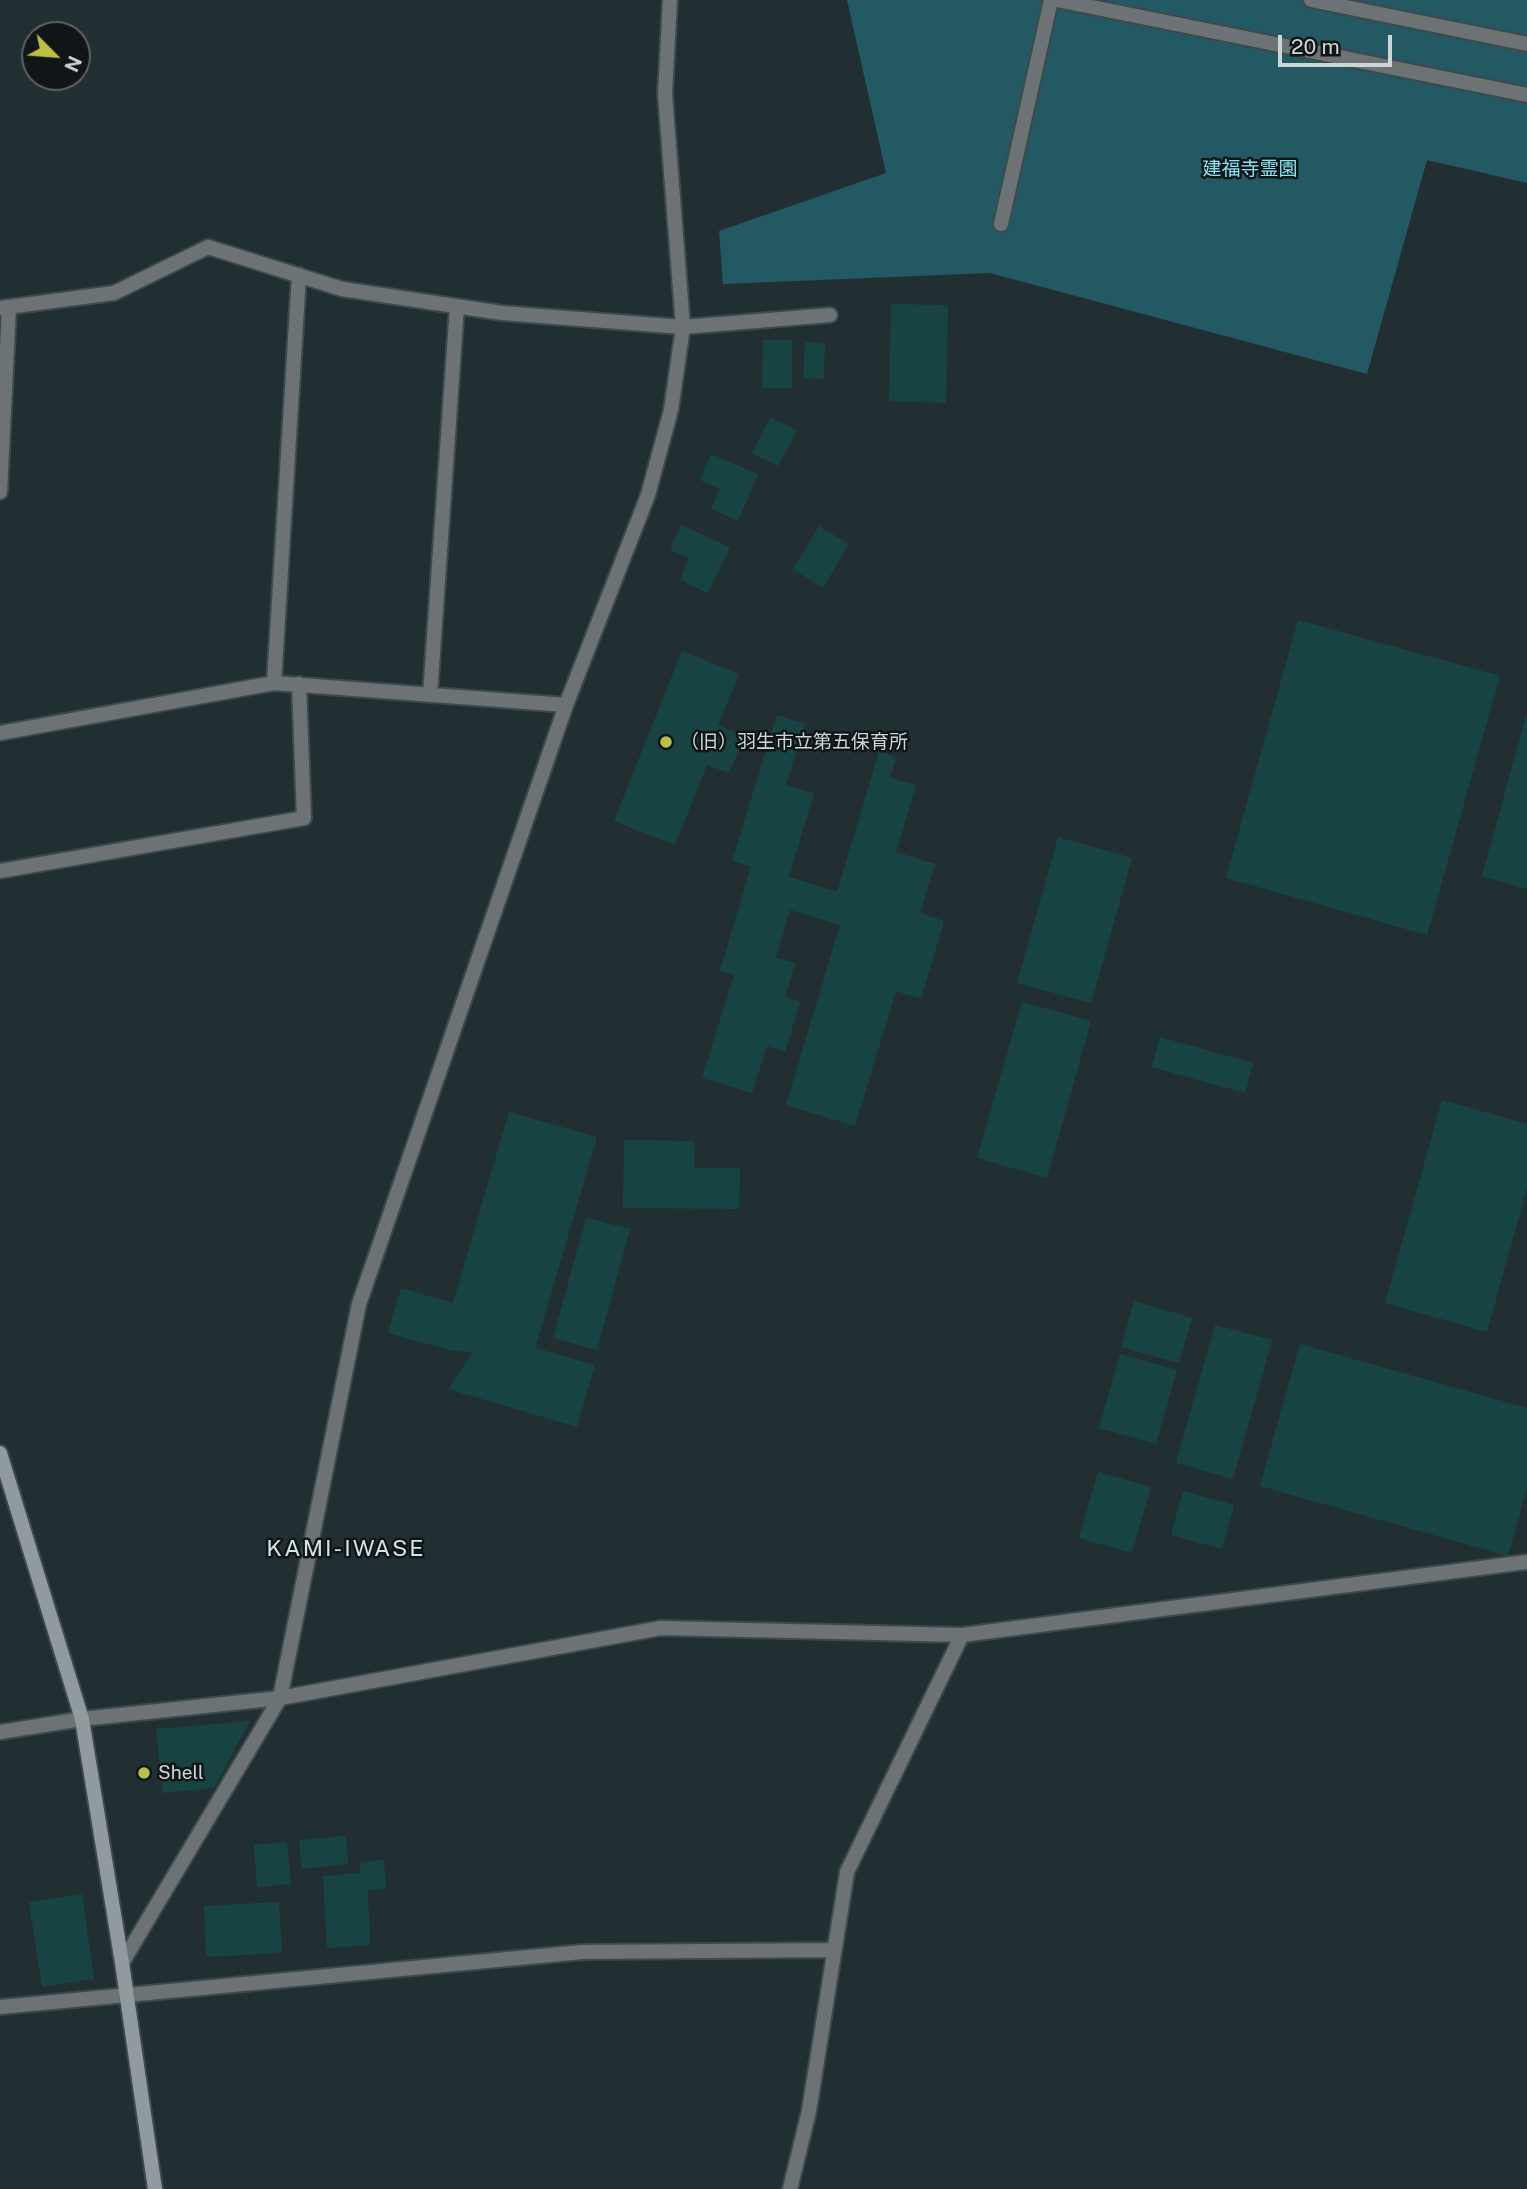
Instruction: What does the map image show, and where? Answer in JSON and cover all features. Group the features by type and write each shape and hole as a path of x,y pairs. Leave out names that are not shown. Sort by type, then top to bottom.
{"street":[{"path":"122,1963 280,1698 359,1304 566,705 648,495 671,410 683,327 665,94 670,0"},
{"path":"1001,224 1051,0"},
{"path":"1057,0 1527,95"},
{"path":"1311,0 1527,44"},
{"path":"0,492 4,307 114,293 208,247 342,289 502,313 683,327 830,316"},
{"path":"274,682 299,275"},
{"path":"430,695 457,306"},
{"path":"0,733 274,682 566,705"},
{"path":"0,871 304,818 299,684"},
{"path":"0,1452 82,1719 155,2189"},
{"path":"0,1732 82,1719 280,1698 661,1628 962,1635 1527,1562"},
{"path":"790,2189 809,2111 847,1872 962,1635"},
{"path":"0,2007 582,1951 834,1950"}],"green space":[{"name":"建福寺霊園","path":"847,0 1527,0 1527,183 1427,160 1367,374 990,273 723,284 719,231 886,173"}],"building":[{"path":"891,304 948,305 946,403 889,401"},
{"path":"763,340 792,340 792,388 762,388"},
{"path":"805,342 825,343 824,379 803,378"},
{"path":"771,417 797,431 778,466 752,453"},
{"path":"711,454 758,474 738,521 711,509 720,489 700,480"},
{"path":"681,525 730,547 708,593 680,580 689,558 670,550"},
{"path":"819,526 849,544 823,588 793,569"},
{"path":"1298,620 1500,676 1427,935 1226,878"},
{"path":"682,651 739,674 718,725 745,736 729,773 707,765 675,845 614,821"},
{"path":"777,715 805,724 786,785 814,793 789,877 837,892 879,752 896,757 890,778 916,785 896,852 935,864 920,913 944,921 921,999 896,991 855,1126 786,1105 840,925 790,910 776,958 795,963 785,997 800,1002 785,1052 767,1046 752,1093 702,1078 734,975 720,971 751,866 732,861"},
{"path":"1527,716 1527,889 1482,876"},
{"path":"1058,837 1132,858 1091,1003 1017,983"},
{"path":"1022,1002 1091,1021 1047,1178 977,1158"},
{"path":"1160,1037 1253,1063 1245,1093 1152,1067"},
{"path":"1442,1100 1527,1124 1527,1188 1487,1332 1385,1303"},
{"path":"509,1112 597,1137 535,1348 595,1365 577,1427 448,1389 473,1352 453,1351 388,1333 401,1288 453,1303"},
{"path":"624,1140 695,1141 694,1168 740,1168 739,1209 623,1208"},
{"path":"586,1218 630,1229 597,1350 553,1338"},
{"path":"1134,1301 1192,1318 1179,1363 1121,1347"},
{"path":"1215,1325 1272,1340 1233,1479 1176,1463"},
{"path":"1300,1344 1527,1408 1527,1487 1508,1556 1260,1486"},
{"path":"1120,1354 1177,1370 1156,1444 1099,1428"},
{"path":"1098,1472 1151,1487 1132,1553 1079,1538"},
{"path":"1183,1491 1234,1505 1222,1549 1171,1535"},
{"path":"250,1721 214,1788 163,1793 156,1729"},
{"path":"346,1836 348,1864 302,1869 299,1840"},
{"path":"287,1842 291,1884 257,1887 254,1845"},
{"path":"384,1860 386,1889 368,1890 370,1945 327,1948 323,1876 360,1873 360,1862"},
{"path":"82,1894 94,1979 42,1987 29,1902"},
{"path":"279,1902 282,1953 206,1957 204,1906"}],"place":[{"name":"（旧）羽生市立第五保育所","path":"666,742"},
{"name":"Shell","path":"144,1773"}],"district":[{"name":"KAMI-IWASE","path":"346,1549"}]}
